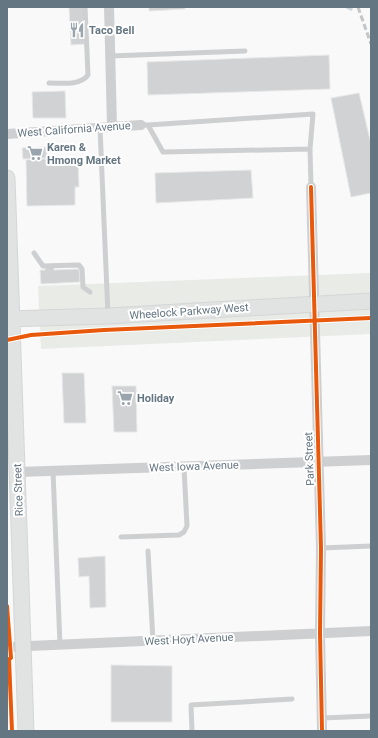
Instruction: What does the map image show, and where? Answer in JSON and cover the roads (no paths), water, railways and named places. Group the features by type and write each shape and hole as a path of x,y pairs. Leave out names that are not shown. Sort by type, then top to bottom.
{"main road":[{"name":"Rice Street","path":"7,178 10,319 18,472 26,731"},
{"name":"Wheelock Parkway West","path":"10,319 108,316 314,303 371,301"}],"street":[{"path":"109,7 112,127"},
{"name":"West California Avenue","path":"7,134 144,125"},
{"name":"Park Street","path":"311,187 321,548 320,633 322,731"},
{"name":"West Iowa Avenue","path":"18,472 371,460"},
{"name":"West Hoyt Avenue","path":"7,647 371,631"}],"lane":[{"path":"49,83 74,83 85,79 88,75 86,7"},
{"path":"110,56 246,51"},
{"name":"Park Street","path":"144,125 313,114 310,149 311,187"},
{"path":"144,125 163,152 310,149"},
{"path":"100,128 108,316"},
{"path":"34,253 43,266 79,265 82,269 83,287 90,292"},
{"path":"121,538 179,535 184,532 187,526 184,467"},
{"path":"53,471 60,645"},
{"path":"321,548 371,546"},
{"path":"148,551 153,641"},
{"path":"192,731 191,705 292,699"},
{"path":"322,718 371,716"}],"waterway":[{"path":"347,7 351,9"}],"railway":[{"path":"358,7 371,44"}],"place":[{"name":"Taco Bell","path":"77,30"},
{"name":"Karen & Hmong Market","path":"35,153"},
{"name":"Holiday","path":"125,398"}]}
